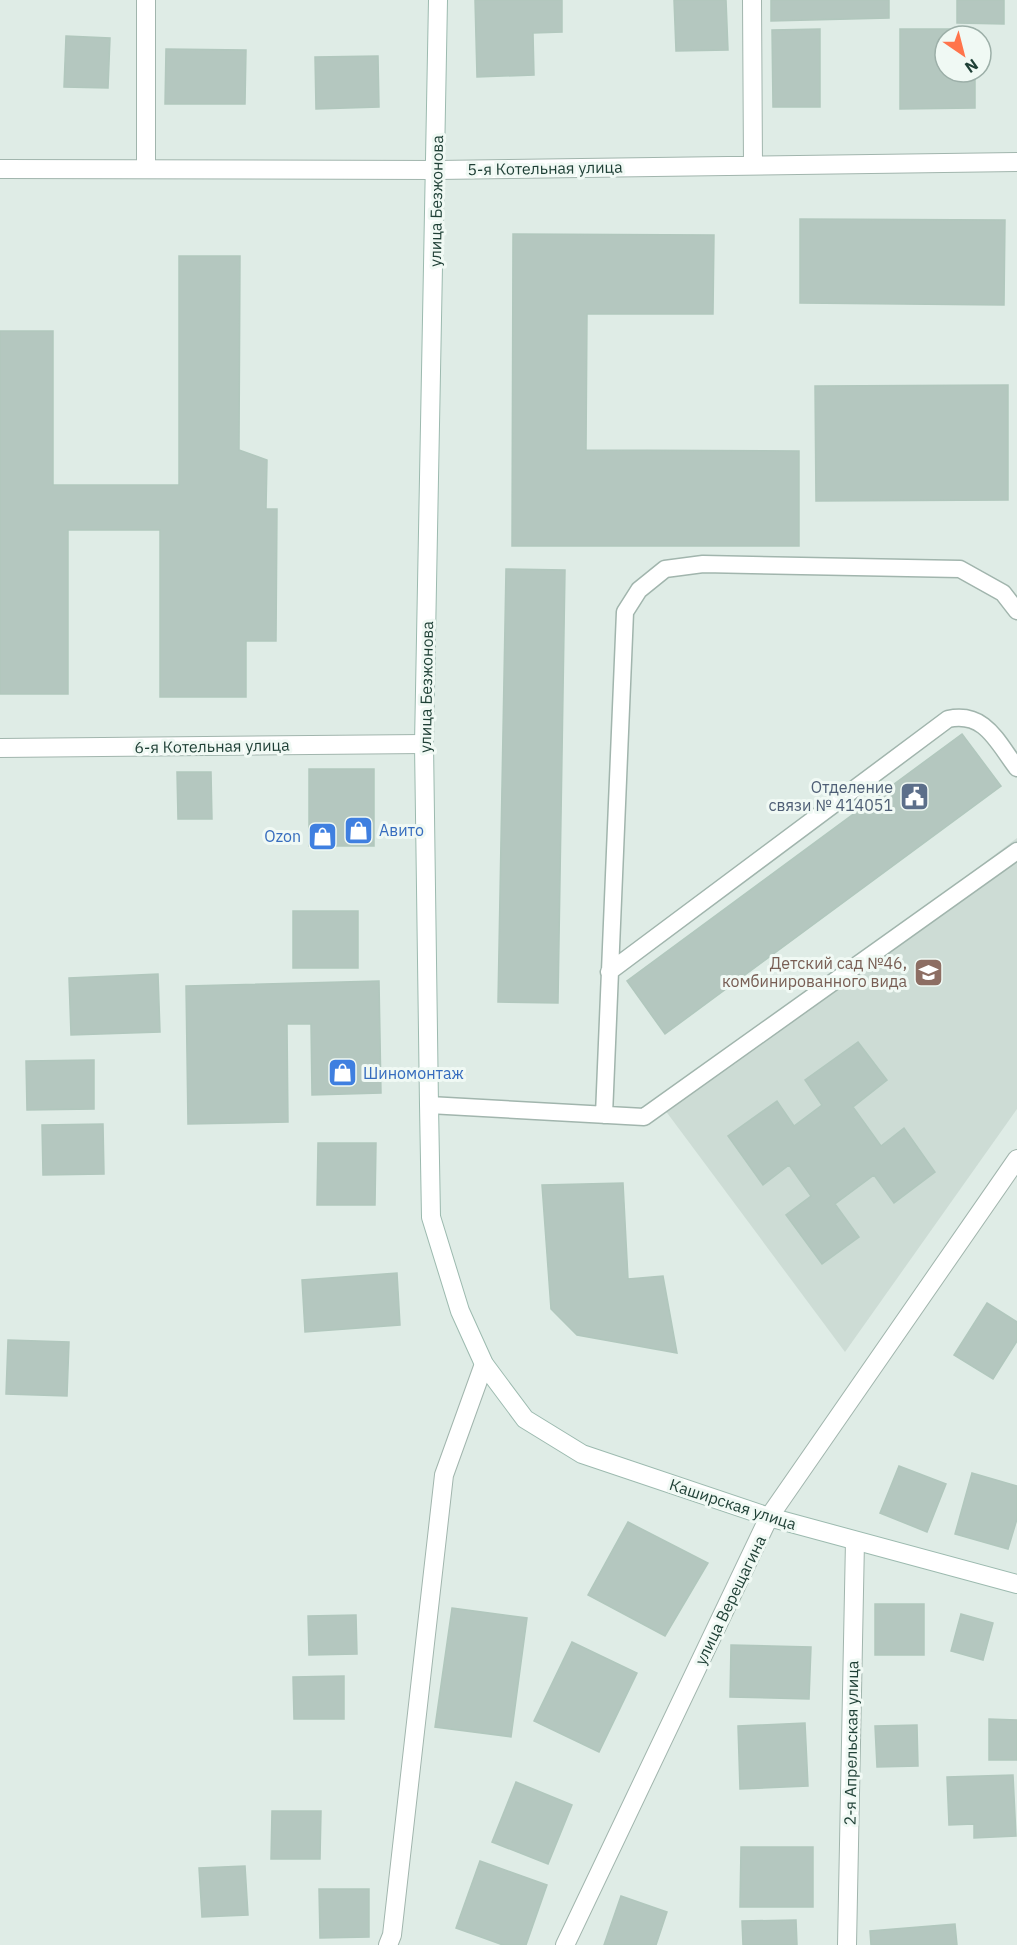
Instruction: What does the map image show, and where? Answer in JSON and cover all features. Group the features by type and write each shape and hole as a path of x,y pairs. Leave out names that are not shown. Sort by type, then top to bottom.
{"street":[{"path":"146,0 146,169"},
{"name":"улица Безжонова","path":"438,0 437,170 424,744 431,1217 459,1311 484,1364"},
{"path":"752,0 753,165"},
{"name":"5-я Котельная улица","path":"0,169 437,170 1017,162"},
{"name":"6-я Котельная улица","path":"0,748 424,744"},
{"name":"улица Верещагина","path":"565,1945 769,1517 1017,1159"},
{"path":"388,1945 392,1935 444,1475 484,1364"},
{"name":"Каширская улица","path":"484,1364 525,1419 582,1454 769,1517 1017,1584"},
{"name":"2-я Апрельская улица","path":"847,1945 855,1541"}],"lane":[{"path":"603,1115 625,612 639,590 665,569 703,564 960,569 1003,592 1017,611"},
{"path":"609,972 948,719 965,716 983,724 1017,768"},
{"path":"429,1105 644,1117 1017,851"}],"shaded area":[{"name":"Детский сад №46, комбинированного вида","path":"1017,838 1017,1109 845,1352 662,1106"}],"building":[{"path":"475,0 562,0 562,32 533,33 534,75 477,77"},
{"path":"674,0 726,0 728,50 676,51"},
{"path":"771,0 889,0 889,18 771,21"},
{"path":"957,0 1004,0 1004,24 957,23"},
{"path":"820,29 820,107 773,107 772,30"},
{"path":"900,29 933,29 933,84 975,84 975,108 900,109"},
{"path":"66,36 110,38 108,88 64,87"},
{"path":"166,49 246,50 245,104 165,104"},
{"path":"378,56 379,107 316,109 315,57"},
{"path":"800,219 1005,220 1004,305 800,303"},
{"path":"513,234 714,235 713,314 587,314 586,450 799,451 799,546 512,546"},
{"path":"179,256 240,256 239,450 267,460 266,509 277,509 276,641 246,641 246,697 160,697 160,530 68,530 68,694 0,694 0,331 53,331 53,485 179,485"},
{"path":"1008,385 1008,500 816,501 815,386"},
{"path":"506,569 565,570 558,1003 498,1002"},
{"path":"962,734 1001,786 665,1034 627,981"},
{"path":"309,769 374,769 374,846 309,846"},
{"path":"177,772 211,772 212,819 178,819"},
{"path":"293,911 358,911 358,968 293,968"},
{"path":"158,974 160,1032 71,1035 69,978"},
{"path":"379,981 381,1093 312,1095 311,1024 287,1024 288,1122 188,1124 186,986"},
{"path":"858,1042 887,1080 853,1107 881,1146 904,1128 935,1172 894,1203 874,1175 835,1204 859,1237 822,1264 786,1215 811,1196 789,1165 763,1185 728,1136 777,1101 794,1126 822,1105 805,1080"},
{"path":"94,1060 94,1109 27,1110 26,1061"},
{"path":"103,1124 104,1174 43,1175 42,1125"},
{"path":"318,1143 376,1143 375,1205 317,1205"},
{"path":"623,1183 628,1279 663,1276 677,1353 577,1335 551,1309 542,1185"},
{"path":"397,1273 400,1325 305,1332 302,1280"},
{"path":"987,1303 1017,1322 1017,1341 993,1379 954,1355"},
{"path":"8,1340 69,1342 67,1396 6,1394"},
{"path":"899,1466 946,1484 927,1532 880,1513"},
{"path":"972,1473 1017,1486 1017,1519 1008,1549 955,1534"},
{"path":"628,1522 708,1563 665,1636 588,1595"},
{"path":"875,1604 924,1604 924,1655 875,1655"},
{"path":"452,1608 527,1618 511,1737 435,1727"},
{"path":"961,1614 993,1623 983,1660 951,1651"},
{"path":"356,1615 357,1654 309,1655 308,1616"},
{"path":"572,1642 637,1673 599,1752 534,1721"},
{"path":"731,1645 811,1647 809,1699 730,1697"},
{"path":"344,1676 344,1719 294,1719 293,1677"},
{"path":"989,1719 1017,1720 1017,1760 989,1760"},
{"path":"805,1723 808,1786 740,1789 738,1726"},
{"path":"917,1725 918,1766 877,1767 875,1726"},
{"path":"1013,1775 1016,1836 974,1838 974,1824 949,1825 947,1777"},
{"path":"516,1782 572,1805 548,1864 492,1842"},
{"path":"272,1811 321,1811 320,1859 271,1859"},
{"path":"741,1847 813,1847 813,1907 740,1907"},
{"path":"480,1861 547,1885 526,1945 503,1945 456,1928"},
{"path":"245,1866 248,1915 202,1917 199,1868"},
{"path":"319,1889 369,1889 369,1937 320,1938"},
{"path":"621,1896 667,1912 656,1945 604,1945"},
{"path":"796,1920 797,1945 743,1945 742,1921"},
{"path":"955,1924 957,1945 871,1945 870,1931"}],"place":[{"name":"Отделение связи № 414051","path":"914,796"},
{"name":"Авито","path":"358,830"},
{"name":"Ozon","path":"322,836"},
{"name":"Детский сад №46, комбинированного вида","path":"928,972"},
{"name":"Шиномонтаж","path":"342,1073"}]}
